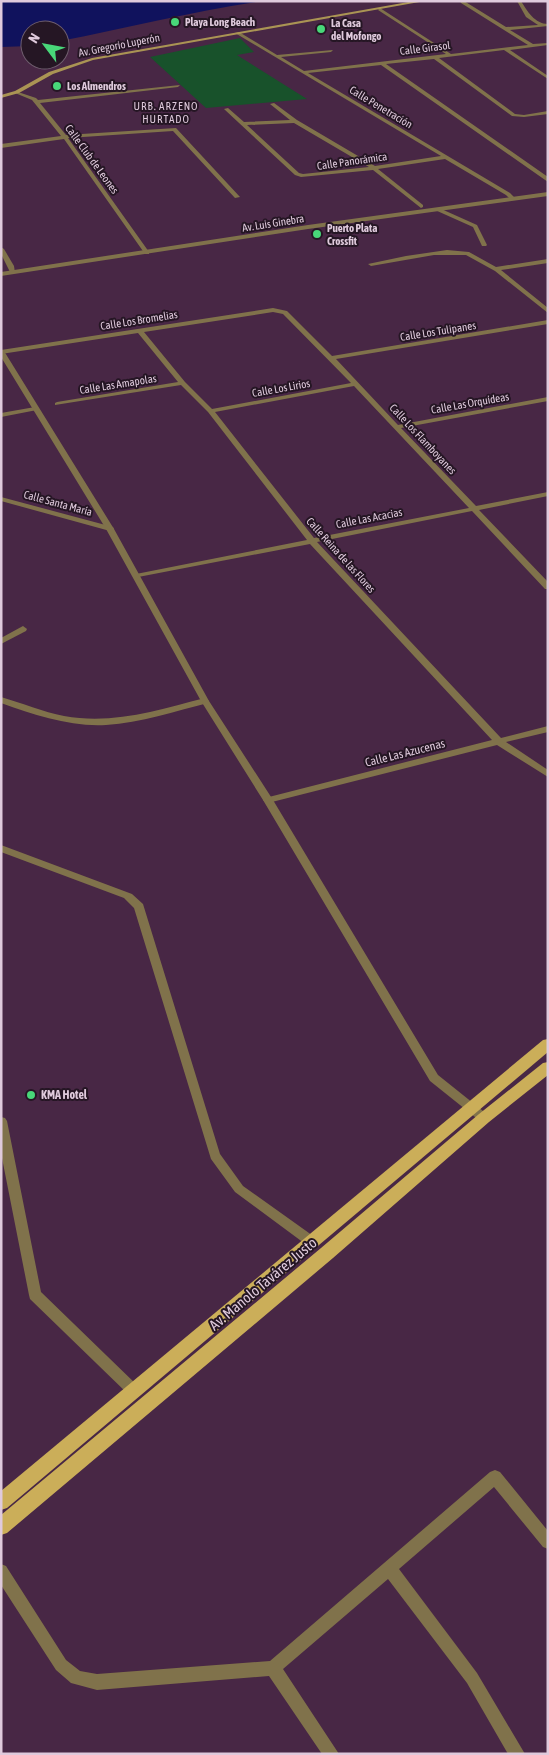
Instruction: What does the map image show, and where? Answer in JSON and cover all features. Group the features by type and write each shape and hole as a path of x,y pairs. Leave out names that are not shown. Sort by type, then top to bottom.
{"main road":[{"name":"Av. Gregorio Luperón","path":"1,96 17,92 51,74 92,59 423,1"},
{"name":"Av. Manolo Tavárez Justo","path":"1,1502 548,1044"},
{"name":"Av. Manolo Tavárez Justo","path":"1,1527 327,1253 484,1118 548,1067"}],"street":[{"path":"465,1 462,2 530,45"},
{"path":"519,1 528,16 545,25"},
{"path":"380,9 450,55"},
{"path":"504,29 545,25"},
{"name":"Calle Penetración","path":"237,33 510,196"},
{"name":"Calle Girasol","path":"305,72 548,44"},
{"path":"504,48 548,78"},
{"path":"278,56 330,50"},
{"path":"435,56 514,114 519,116 548,112"},
{"path":"382,63 548,180"},
{"path":"37,102 178,86"},
{"name":"Calle Club de Leones","path":"17,92 37,102 65,137 145,250"},
{"path":"272,104 295,121 374,168 421,206"},
{"name":"Calle Panorámica","path":"226,109 297,174 310,176 445,157"},
{"path":"536,114 542,118"},
{"path":"241,124 295,121"},
{"path":"1,146 65,137 174,129 236,197"},
{"name":"Av. Luis Ginebra","path":"1,274 12,269 437,209 548,188"},
{"name":"Av. Luis Ginebra","path":"145,250 421,206 510,196 548,194"},
{"path":"437,209 475,226 484,245"},
{"path":"1,249 12,269"},
{"path":"371,264 455,251 467,253 495,269 548,311"},
{"path":"495,269 548,261"},
{"name":"Av. Luis Ginebra","path":"1,267 12,269"},
{"name":"Calle Los Bromelias","path":"1,352 279,310"},
{"name":"Calle Los Flamboyanes","path":"279,310 285,312 331,358 548,587"},
{"name":"Calle Los Tulipanes","path":"331,358 548,322"},
{"name":"Calle Reina de las Flores","path":"139,330 183,384 210,411 312,541 499,742 548,774"},
{"path":"1,352 110,529 204,701 268,800 434,1078 484,1118"},
{"name":"Calle Las Amapolas","path":"58,404 183,384"},
{"name":"Calle Los Lirios","path":"210,411 356,384"},
{"name":"Calle Las Orquídeas","path":"396,427 548,399"},
{"path":"1,415 35,409"},
{"name":"Calle Las Acacias","path":"136,576 548,494"},
{"name":"Calle Santa María","path":"1,499 110,529"},
{"path":"1,642 23,629"},
{"path":"1,700 82,722 99,722 138,717 204,701"},
{"name":"Calle Las Azucenas","path":"268,800 548,729"},
{"path":"1,848 128,896 140,906 215,1156 239,1189 312,1242"},
{"path":"1,1121 35,1294 134,1391"},
{"path":"1,1571 61,1666 76,1678 97,1682 272,1668 495,1477 548,1542"},
{"path":"389,1568 472,1678 517,1754"},
{"path":"272,1668 331,1754"}],"green space":[{"path":"240,38 254,52 237,55 307,99 206,108 150,57"}],"shaded area":[{"path":"1,1 262,1 70,39 70,20 20,20 20,46 1,47"}],"place":[{"name":"Playa Long Beach","path":"175,22"},
{"name":"La Casa del Mofongo","path":"321,29"},
{"name":"Los Almendros","path":"57,86"},
{"name":"Puerto Plata Crossfit","path":"317,234"},
{"name":"KMA Hotel","path":"31,1095"}],"district":[{"name":"URB. ARZENO HURTADO","path":"166,112"}]}
